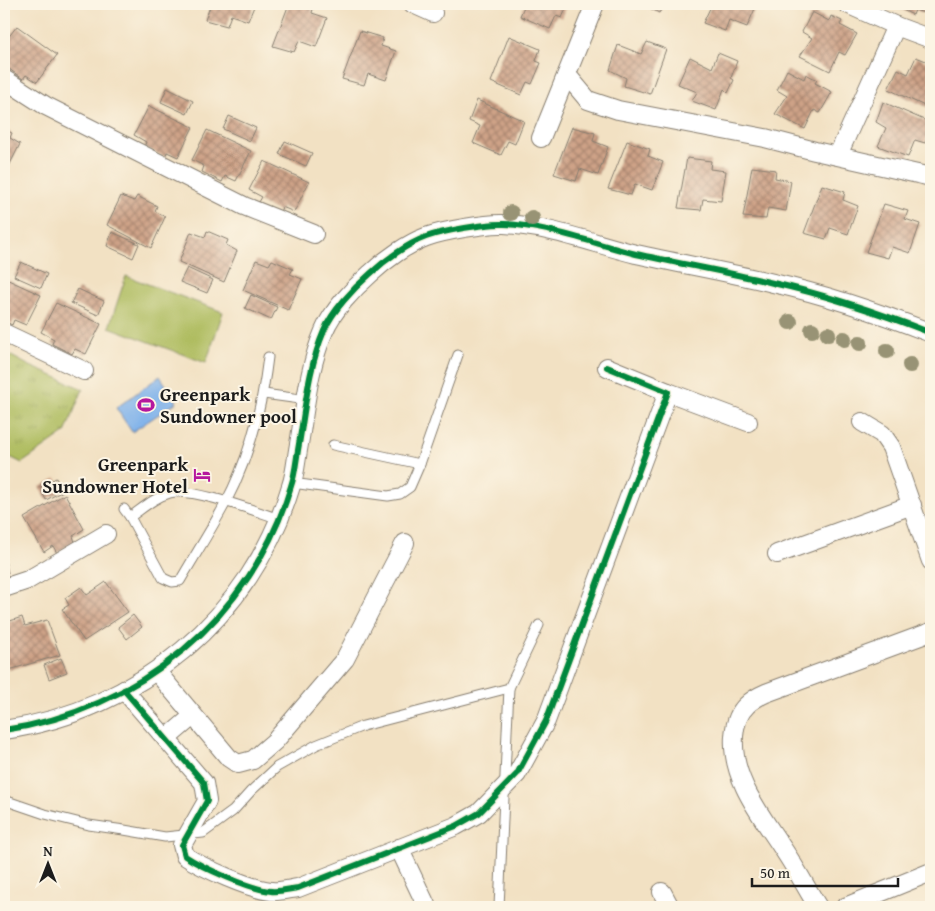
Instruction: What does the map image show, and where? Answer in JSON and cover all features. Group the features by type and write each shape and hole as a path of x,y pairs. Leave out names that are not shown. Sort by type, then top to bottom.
{"street":[{"path":"413,4 433,13"},
{"path":"541,138 595,4"},
{"path":"847,4 931,39"},
{"path":"838,155 896,26"},
{"path":"567,75 588,100 618,110 765,138 931,178"},
{"path":"4,79 46,106 244,206 314,234"},
{"path":"4,730 33,726 78,712 124,690 157,672 195,640 218,616 265,552 280,519 292,483 313,366 325,328 352,290 385,260 426,237 466,228 501,223 541,228 619,250 775,283 887,316 931,332"},
{"path":"4,334 84,371"},
{"path":"607,367 748,422"},
{"path":"124,690 204,783 207,801 182,845 185,856 190,860 252,887 272,892 298,888 464,822 479,813 517,774 546,721 668,392"},
{"path":"862,422 882,434 891,447 931,561"},
{"path":"777,554 912,505"},
{"path":"4,588 28,580 106,534"},
{"path":"157,672 229,758 238,764 253,760 275,741 344,659 405,543"},
{"path":"818,907 791,861 754,805 742,782 734,753 735,724 746,705 766,693 931,632"},
{"path":"166,739 194,716"},
{"path":"398,848 428,907"},
{"path":"845,907 931,872"}],"lane":[{"path":"292,483 388,496 400,494 410,486 420,464 458,355"},
{"path":"124,508 163,578 172,582 180,581 226,502 248,449 264,394 268,357"},
{"path":"264,394 307,400"},
{"path":"333,445 420,464"},
{"path":"130,517 159,497 173,492 199,494 280,519"},
{"path":"499,907 509,688 538,625"},
{"path":"4,800 45,814 89,824 165,837 203,833 233,811 251,790 278,767 316,745 363,726 509,688"}],"green space":[{"path":"126,276 223,312 206,363 109,327"},
{"path":"4,352 28,365 83,389 65,433 22,463 4,454"}],"water":[{"name":"Greenpark Sundowner pool","path":"160,376 177,402 132,432 116,408"}],"building":[{"path":"211,4 255,4 248,21 231,15 227,26 205,20"},
{"path":"289,4 314,5 312,13 327,18 316,47 299,41 294,52 273,46"},
{"path":"525,4 568,4 562,18 556,16 550,29 520,16"},
{"path":"642,4 665,4 659,13"},
{"path":"712,4 757,4 747,27 729,20 725,31 703,23"},
{"path":"890,4 931,5 927,14 915,10 913,15"},
{"path":"812,12 829,21 831,16 842,21 840,25 857,34 845,55 839,52 830,71 800,56 812,38 802,32"},
{"path":"17,26 57,55 37,82 26,75 23,79 5,66 8,61 4,57 4,43"},
{"path":"360,31 383,38 381,46 396,51 386,80 368,74 364,85 342,79"},
{"path":"509,36 540,49 536,61 541,63 532,84 527,82 521,95 491,82"},
{"path":"647,42 666,49 650,94 624,86 626,78 610,70 618,45 641,54"},
{"path":"718,53 737,61 731,78 734,80 728,93 724,89 716,110 692,101 697,92 678,84 690,57 712,68"},
{"path":"916,57 931,63 931,109 888,89 898,69 908,74"},
{"path":"787,70 804,79 806,74 817,80 815,83 832,92 820,113 814,110 805,129 775,114 787,96 777,90"},
{"path":"167,88 193,101 187,114 161,102"},
{"path":"477,100 524,121 515,144 508,141 501,155 473,143 480,126 469,121"},
{"path":"883,102 931,123 931,129 925,143 915,140 908,157 878,146 886,128 876,122"},
{"path":"149,106 193,127 178,157 167,152 165,157 144,147 146,142 134,135"},
{"path":"229,116 256,128 250,141 223,129"},
{"path":"572,127 595,133 593,141 608,147 598,175 580,169 576,181 554,174"},
{"path":"4,129 12,133 10,138 20,144 5,174 4,173"},
{"path":"207,130 251,151 236,181 225,176 222,182 202,172 204,166 192,160"},
{"path":"285,141 312,153 306,166 279,154"},
{"path":"627,141 650,149 648,156 663,162 652,190 635,184 631,195 608,189"},
{"path":"687,158 711,161 710,169 726,171 721,201 703,199 701,210 678,208"},
{"path":"264,161 309,182 294,212 282,207 280,212 259,202 262,197 249,190"},
{"path":"752,167 776,170 775,178 791,181 786,211 768,208 766,219 743,217"},
{"path":"822,185 845,192 843,200 858,206 848,234 830,228 826,239 804,233"},
{"path":"121,196 134,201 137,196 157,206 155,211 165,217 151,248 107,225"},
{"path":"884,204 908,211 905,219 920,224 910,253 892,247 888,258 866,252"},
{"path":"207,231 228,240 226,245 237,251 224,282 179,262 191,232 205,237"},
{"path":"112,232 139,244 133,258 107,246"},
{"path":"256,260 269,265 272,260 293,269 290,274 302,279 288,310 243,290"},
{"path":"21,262 47,274 41,288 14,276"},
{"path":"187,268 213,280 207,293 180,282"},
{"path":"4,278 41,295 26,325 14,320 12,325 4,321"},
{"path":"78,289 104,301 98,315 71,303"},
{"path":"251,295 277,307 271,320 245,308"},
{"path":"56,303 101,324 86,354 75,349 72,354 52,344 54,339 41,332"},
{"path":"56,478 63,491 46,500 40,487"},
{"path":"65,494 84,529 73,536 75,542 57,553 53,546 44,552 24,518"},
{"path":"4,556 8,573 4,574"},
{"path":"106,582 128,612 84,641 62,609 69,605 65,598 81,587 87,595"},
{"path":"133,615 142,627 127,639 118,627"},
{"path":"22,617 25,626 47,620 60,655 9,670 4,653 4,632 6,631 4,623"},
{"path":"61,658 67,672 49,679 44,665"}],"cycle path":[{"path":"4,730 53,719 100,702 143,679 183,650 218,616 249,577 273,533 291,486 314,360 328,323 344,300 376,269 404,248 426,237 443,232 487,225 521,225 537,228 636,254 739,275 813,293 931,333"},
{"path":"124,690 204,783 207,801 182,845 185,856 239,882 274,891 298,888 456,826 479,813 517,774 546,721 668,392 607,367"}],"place":[{"name":"Greenpark Sundowner pool","path":"146,405"},
{"name":"Greenpark Sundowner Hotel","path":"202,475"}]}
